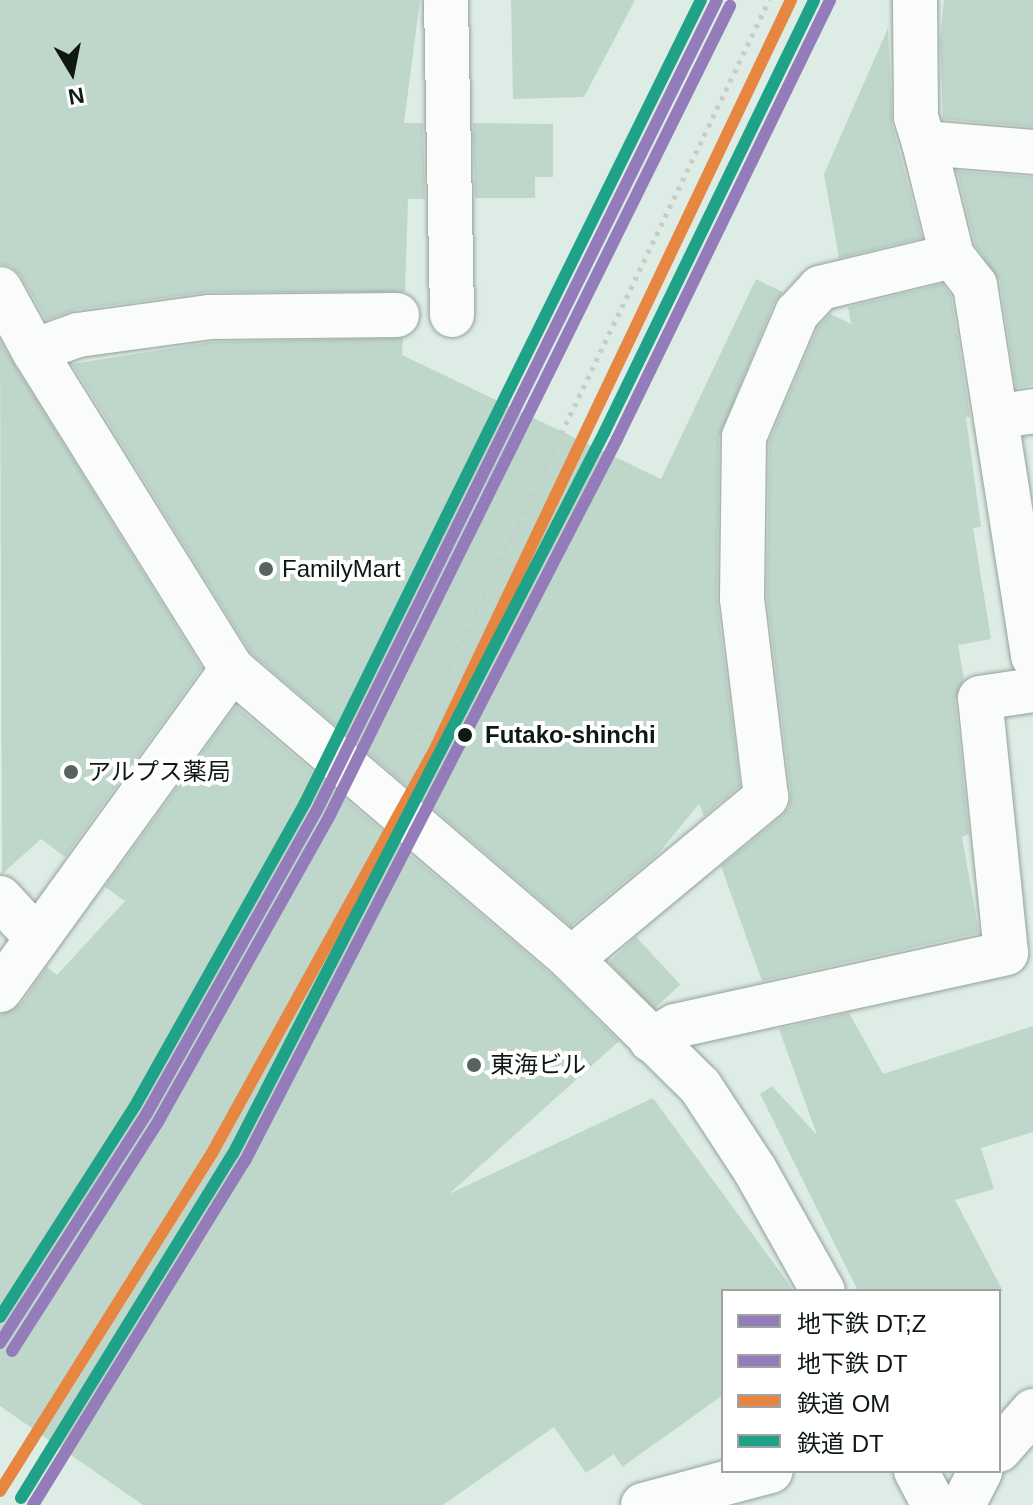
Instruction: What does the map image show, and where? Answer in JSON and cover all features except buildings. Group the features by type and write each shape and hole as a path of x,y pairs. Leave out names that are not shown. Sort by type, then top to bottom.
{"street":[{"path":"446,0 452,315"},
{"path":"915,0 916,117 952,256 975,285 1014,414 1033,656"},
{"path":"924,143 1033,152"},
{"path":"571,959 766,797 742,599 744,437 797,313 820,288 952,256"},
{"path":"0,289 34,351 232,669 571,959 700,1086 755,1170 822,1289"},
{"path":"34,351 78,335 209,317 397,315"},
{"path":"0,990 232,669"},
{"path":"651,1040 675,1026 1006,953 980,698 1033,690"},
{"path":"0,898 37,938"},
{"path":"1001,1411 1033,1403"},
{"path":"1001,1448 1033,1411"},
{"path":"643,1505 763,1473"},
{"path":"917,1473 934,1505"},
{"path":"963,1505 979,1473"}],"path":[{"path":"429,712 769,0"}],"metro line":[{"name":"DT;Z","path":"0,1343 147,1113 317,810 717,0"},
{"name":"DT;Z","path":"33,1505 245,1161 617,439 830,0"},
{"name":"DT","path":"12,1351 159,1120 329,817 730,6"}],"rail line":[{"name":"DT","path":"0,1317 135,1106 305,803 701,0"},
{"name":"OM","path":"0,1491 212,1153 433,753 791,0"},
{"name":"DT","path":"21,1498 233,1154 604,433 814,0"}],"place":[{"name":"FamilyMart","path":"266,569"},
{"name":"Futako-shinchi","path":"465,735"},
{"name":"アルプス薬局","path":"71,772"},
{"name":"東海ビル","path":"474,1065"}]}
